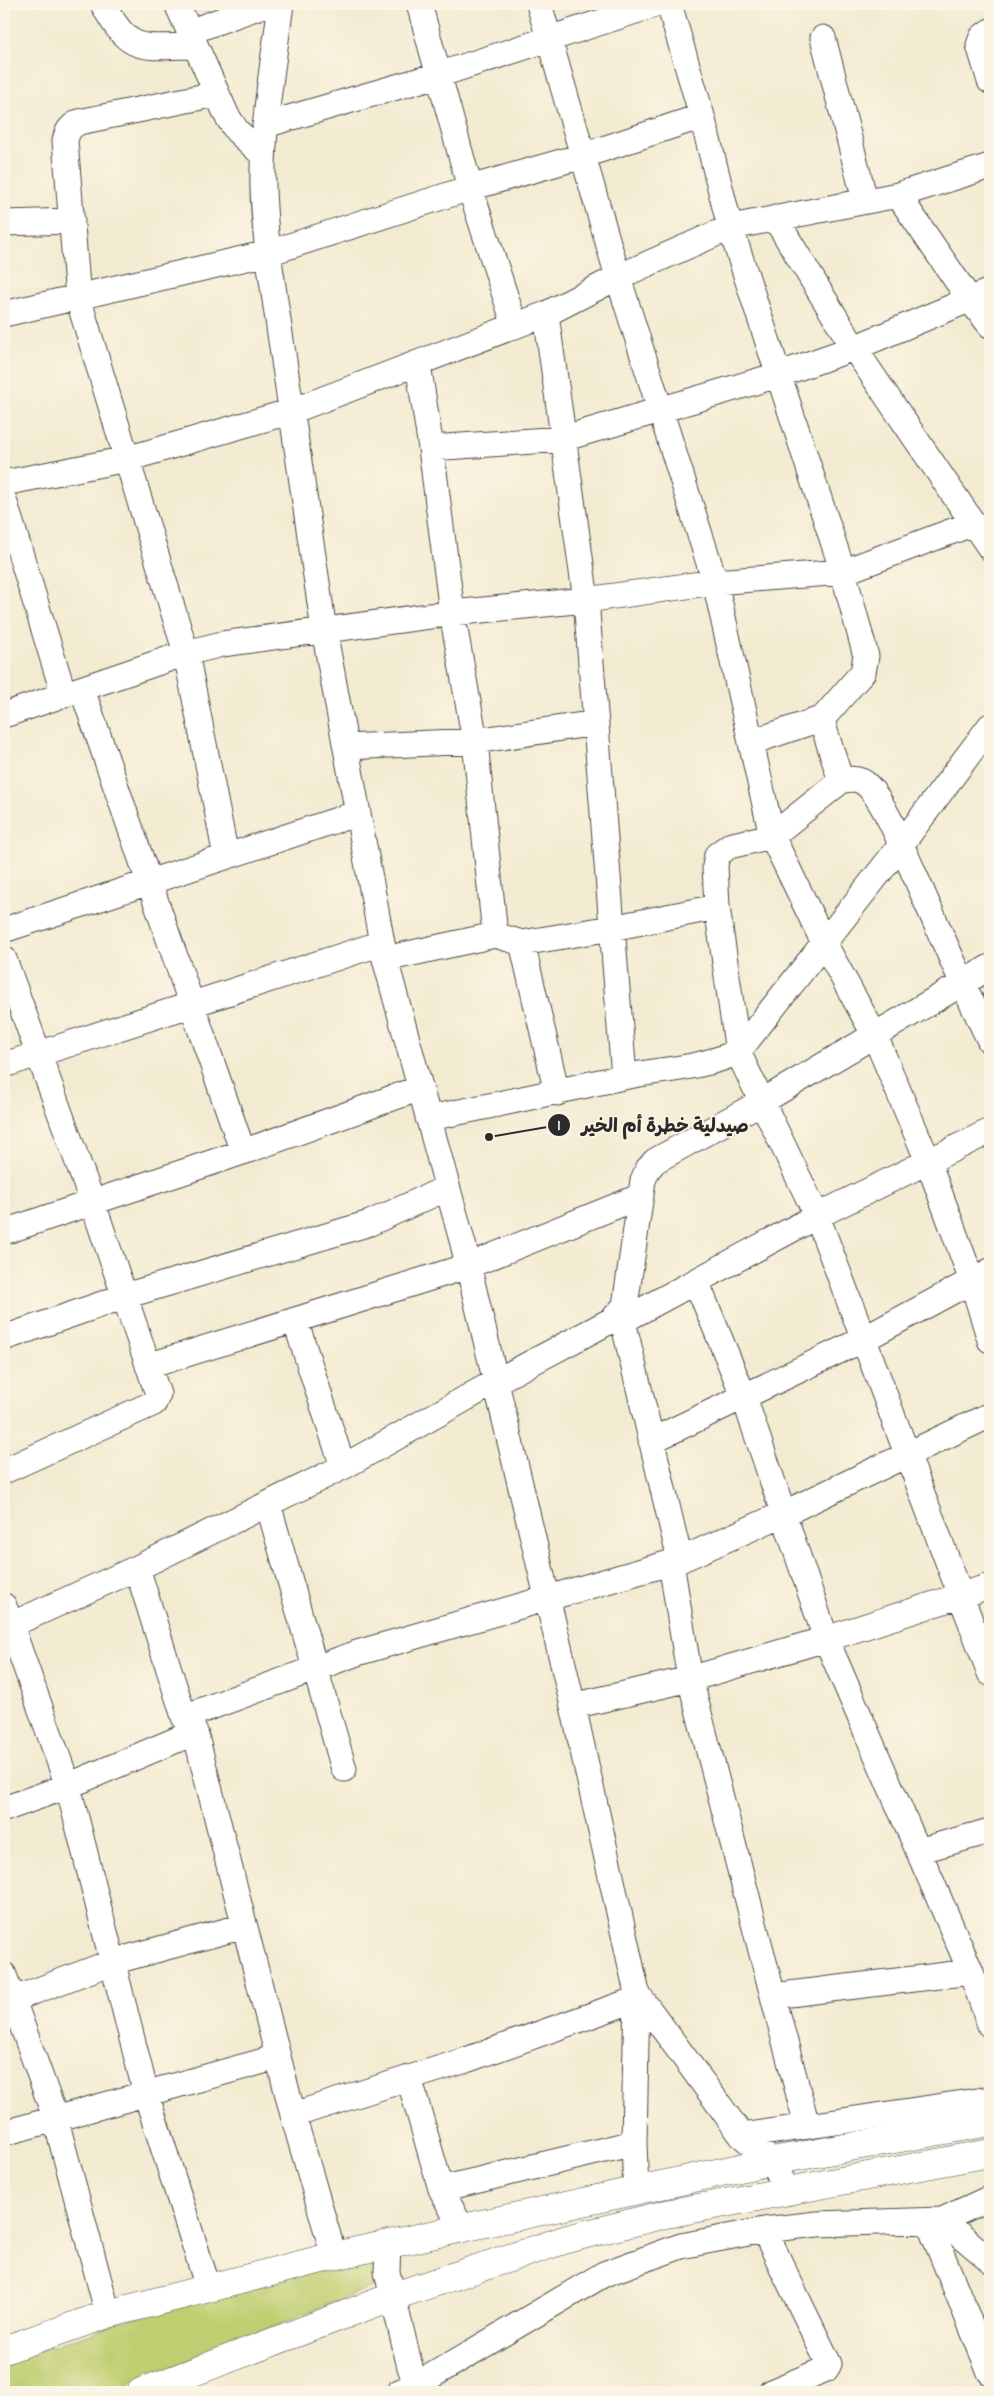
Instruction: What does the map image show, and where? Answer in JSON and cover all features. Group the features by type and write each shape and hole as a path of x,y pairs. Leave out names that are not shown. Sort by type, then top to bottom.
{"highway":[{"path":"4,2350 108,2314 334,2256 772,2161 990,2122"},
{"path":"141,2392 394,2296 567,2239 666,2214 990,2152"}],"street":[{"path":"103,4 124,37 138,46 192,39 266,4"},
{"path":"177,4 227,116 237,132 264,155"},
{"path":"281,4 265,125 264,155 268,253 324,630 384,951 468,1266 573,1706 637,1996 634,2143 636,2191"},
{"path":"419,4 470,188 514,326"},
{"path":"539,4 618,277 715,582 772,836 824,943 875,1036 928,1161 981,1276 990,1340"},
{"path":"265,125 438,75 657,4"},
{"path":"669,4 702,116 731,227 843,572 866,656 863,672 823,718 752,742"},
{"path":"990,31 982,37 979,45 990,81"},
{"path":"823,38 865,200"},
{"path":"216,94 79,122 71,126 66,133 65,141 78,298 186,653 226,856"},
{"path":"4,314 268,253 470,188 582,156 702,116"},
{"path":"4,483 127,459 292,410 418,364 546,314 618,277 731,227 898,195 990,166"},
{"path":"898,195 980,296 990,325"},
{"path":"775,218 854,348 990,548"},
{"path":"4,223 72,221"},
{"path":"431,448 562,439 778,375 854,348 980,296"},
{"path":"546,314 586,600 624,1077"},
{"path":"418,364 431,448 452,613 475,742 495,935"},
{"path":"4,500 72,692 148,882 243,1152"},
{"path":"4,715 186,653 222,644 452,613 586,600 715,582 843,572 974,523"},
{"path":"823,718 824,728 841,781"},
{"path":"346,747 475,742 596,722"},
{"path":"428,1118 557,1093 624,1077 692,1068 715,1062 738,1052 901,845 990,726"},
{"path":"990,1041 962,984 901,845 870,788 860,780 852,778 841,781 772,836 729,846 717,855 714,866 717,907 738,1052 817,1216 990,1673"},
{"path":"4,930 358,813"},
{"path":"4,1065 192,1006 384,951 495,935 522,943 612,928 717,907"},
{"path":"522,943 557,1093"},
{"path":"4,958 92,1201 158,1394 154,1403 4,1471"},
{"path":"807,2126 690,1679 675,1561 651,1441 621,1317 630,1280 643,1180 648,1169 655,1161 763,1101 990,967"},
{"path":"4,1232 243,1152 420,1088"},
{"path":"208,2287 146,2094 68,1786 6,1620 137,1568 344,1467 495,1382 612,1320 696,1281 817,1216 990,1131"},
{"path":"4,1338 124,1296 370,1223 447,1188"},
{"path":"148,1366 468,1266 641,1196"},
{"path":"651,1441 864,1339 981,1276"},
{"path":"696,1281 744,1397 826,1639 971,1972 990,2025"},
{"path":"295,1320 344,1467"},
{"path":"4,1809 68,1786 189,1725 315,1669 357,1653 675,1561 783,1514 990,1415"},
{"path":"268,1504 344,1769"},
{"path":"137,1568 189,1725 244,1926 292,2115 334,2256"},
{"path":"573,1706 690,1679 826,1639 990,1586"},
{"path":"918,1851 990,1831"},
{"path":"9,2001 112,1962 244,1926"},
{"path":"773,1996 971,1972"},
{"path":"4,1974 9,2001 55,2117 108,2314"},
{"path":"292,2115 466,2060 637,1996"},
{"path":"637,1996 742,2136 772,2161 788,2192"},
{"path":"4,2133 55,2117 278,2057"},
{"path":"409,2078 441,2189 462,2229"},
{"path":"742,2136 990,2099"},
{"path":"441,2189 634,2143"},
{"path":"388,2244 387,2272 410,2367 411,2390 604,2274 681,2246 764,2230 817,2224 935,2220 990,2198"},
{"path":"935,2220 990,2260"},
{"path":"935,2220 990,2372"},
{"path":"764,2230 828,2364 826,2369 772,2392"}],"green space":[{"path":"372,2256 382,2283 109,2392 4,2392 4,2363 214,2290"}],"place":[{"name":"صيدلية خطرة أم الخير","path":"489,1137"}]}
